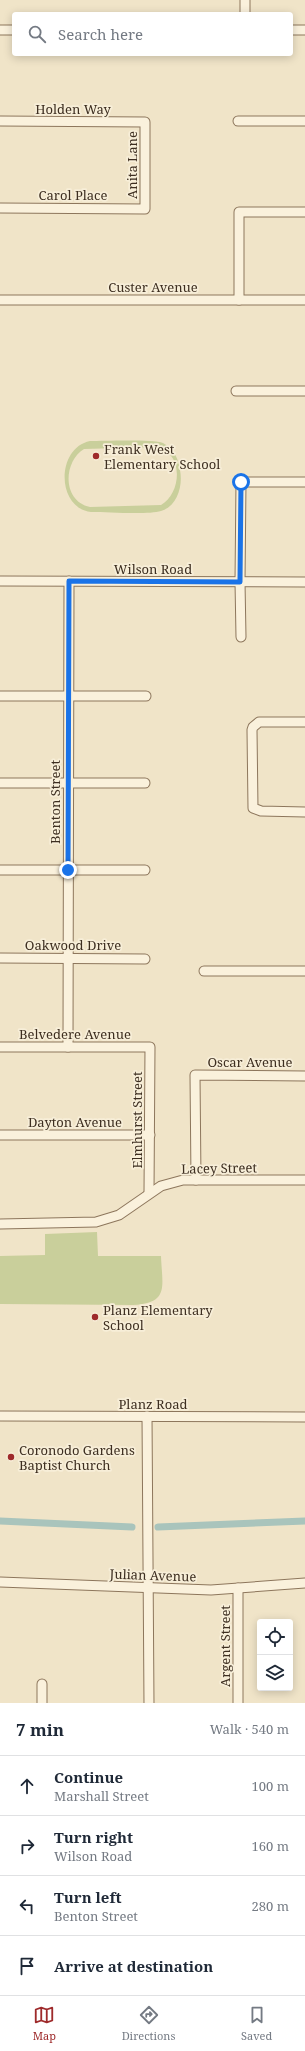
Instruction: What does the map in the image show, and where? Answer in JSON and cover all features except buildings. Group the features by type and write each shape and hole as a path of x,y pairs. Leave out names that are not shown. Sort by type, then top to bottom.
{"street":[{"path":"245,0 245,12"},
{"path":"0,30 12,30"},
{"path":"293,30 305,30"},
{"path":"238,121 305,121"},
{"name":"Holden Way","path":"0,122 145,122"},
{"name":"Anita Lane","path":"145,122 145,208"},
{"name":"Carol Place","path":"0,208 145,208"},
{"path":"238,300 239,212 305,212"},
{"name":"Custer Avenue","path":"0,300 305,300"},
{"path":"236,391 305,391"},
{"path":"241,637 241,482 305,482"},
{"name":"Wilson Road","path":"0,581 305,582"},
{"name":"Benton Street","path":"68,1047 69,581"},
{"path":"0,696 146,696"},
{"path":"305,722 259,722 253,726 252,730 254,808 261,811 305,812"},
{"path":"0,783 146,783"},
{"path":"0,870 145,870"},
{"name":"Oakwood Drive","path":"0,958 145,959"},
{"path":"204,971 305,971"},
{"name":"Belvedere Avenue","path":"0,1047 150,1047"},
{"name":"Elmhurst Street","path":"149,1192 150,1047"},
{"name":"Oscar Avenue","path":"196,1180 195,1075 305,1076"},
{"name":"Dayton Avenue","path":"0,1135 150,1135"},
{"name":"Lacey Street","path":"0,1224 96,1222 119,1215 149,1192 172,1182 196,1180 305,1180"},
{"name":"Planz Road","path":"0,1416 305,1417"},
{"path":"147,1416 149,1703"},
{"name":"Julian Avenue","path":"0,1582 211,1590 305,1583"},
{"name":"Argent Street","path":"238,1588 238,1703"},
{"path":"42,1684 42,1703"}],"green space":[{"path":"90,441 139,441 158,442 167,445 177,458 181,476 180,488 175,500 172,505 167,508 155,512 91,512 80,508 71,500 66,490 65,478 66,465 71,454 79,446","holes":["156,447 165,450 172,456 177,473 173,492 161,505 90,507 81,503 74,497 70,489 69,471 77,455 84,449"]},
{"path":"97,1232 98,1256 161,1256 162,1284 158,1297 145,1304 133,1305 0,1304 0,1256 45,1255 45,1234"}],"waterway":[{"path":"0,1521 132,1527"},
{"path":"158,1527 305,1521"}],"place":[{"name":"Frank West Elementary School","path":"96,456"},
{"name":"Planz Elementary School","path":"95,1317"},
{"name":"Coronodo Gardens Baptist Church","path":"11,1457"}],"route":[{"path":"68,870 69,581 240,582 241,482"}]}
